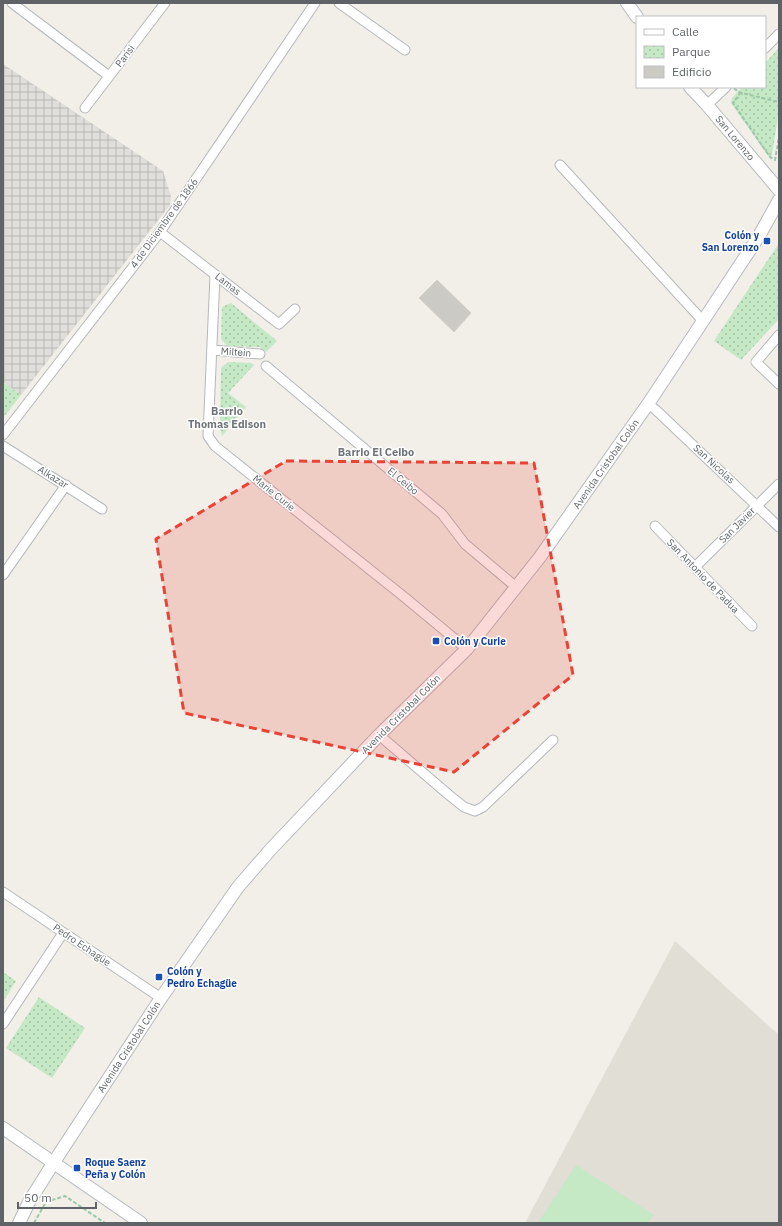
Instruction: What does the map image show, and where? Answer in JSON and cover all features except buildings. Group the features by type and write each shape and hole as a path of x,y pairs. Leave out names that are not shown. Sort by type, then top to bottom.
{"main road":[{"path":"627,3 636,16"},
{"name":"San Lorenzo","path":"691,88 779,190"},
{"name":"Avenida Cristobal Colón","path":"19,1223 22,1214 54,1162 161,998 238,887 271,849 379,735 467,649 540,557 648,404 759,236 779,200"},
{"path":"3,1128 141,1223"}],"street":[{"path":"12,3 109,76"},
{"name":"Parisi","path":"85,108 165,3"},
{"name":"4 de Diciembre de 1866","path":"3,435 160,232 315,3"},
{"path":"339,3 405,50"},
{"path":"766,47 779,34"},
{"path":"707,105 725,88"},
{"path":"560,165 703,321"},
{"name":"Lamas","path":"160,232 279,324 295,309"},
{"name":"Marie Curie","path":"215,274 208,436 216,446 467,649"},
{"path":"779,335 756,362 779,384"},
{"name":"Miltein","path":"212,350 260,354"},
{"name":"El Ceibo","path":"266,366 442,514 465,544 516,587"},
{"name":"San Nicolas","path":"648,404 758,505 779,527"},
{"name":"Alkazar","path":"3,446 102,509"},
{"name":"San Javier","path":"695,567 779,484"},
{"path":"3,575 66,485"},
{"name":"San Antonio de Padua","path":"655,526 752,626"},
{"path":"379,735 454,799 475,811 483,808 553,740"},
{"name":"Pedro Echagüe","path":"3,892 161,998"},
{"path":"3,1024 63,933"}],"path":[{"path":"734,88 738,92 779,102"},
{"path":"741,92 733,103 770,157 775,160 779,137"},
{"path":"34,1223 46,1202 65,1196 105,1223"}],"highlighted area":[{"path":"286,461 534,463 573,675 454,772 184,713 156,539"}],"shaded area":[{"path":"3,64 163,171 171,196 170,205 21,395 3,382"},
{"path":"675,941 779,1035 779,1223 525,1223"}],"green space":[{"path":"779,48 779,111 771,160 731,103 732,98 741,88 766,88 766,62"},
{"path":"779,243 779,319 741,360 714,341"},
{"path":"231,303 277,341 266,352 260,347 227,346 221,339 222,307"},
{"path":"228,362 251,363 254,365 228,393 246,407 222,436 220,426 221,368"},
{"path":"3,382 21,395 3,418"},
{"path":"3,972 16,981 3,1002"},
{"path":"39,997 85,1028 52,1078 6,1048"},
{"path":"576,1165 654,1215 648,1223 538,1223"}],"place":[{"name":"Colón y San Lorenzo","path":"767,241"},
{"name":"Colón y Curie","path":"436,641"},
{"name":"Colón y Pedro Echagüe","path":"159,977"},
{"name":"Roque Saenz Peña y Colón","path":"77,1168"}],"district":[{"name":"Barrio Thomas Edison","path":"227,417"},
{"name":"Barrio El Ceibo","path":"376,452"}]}
